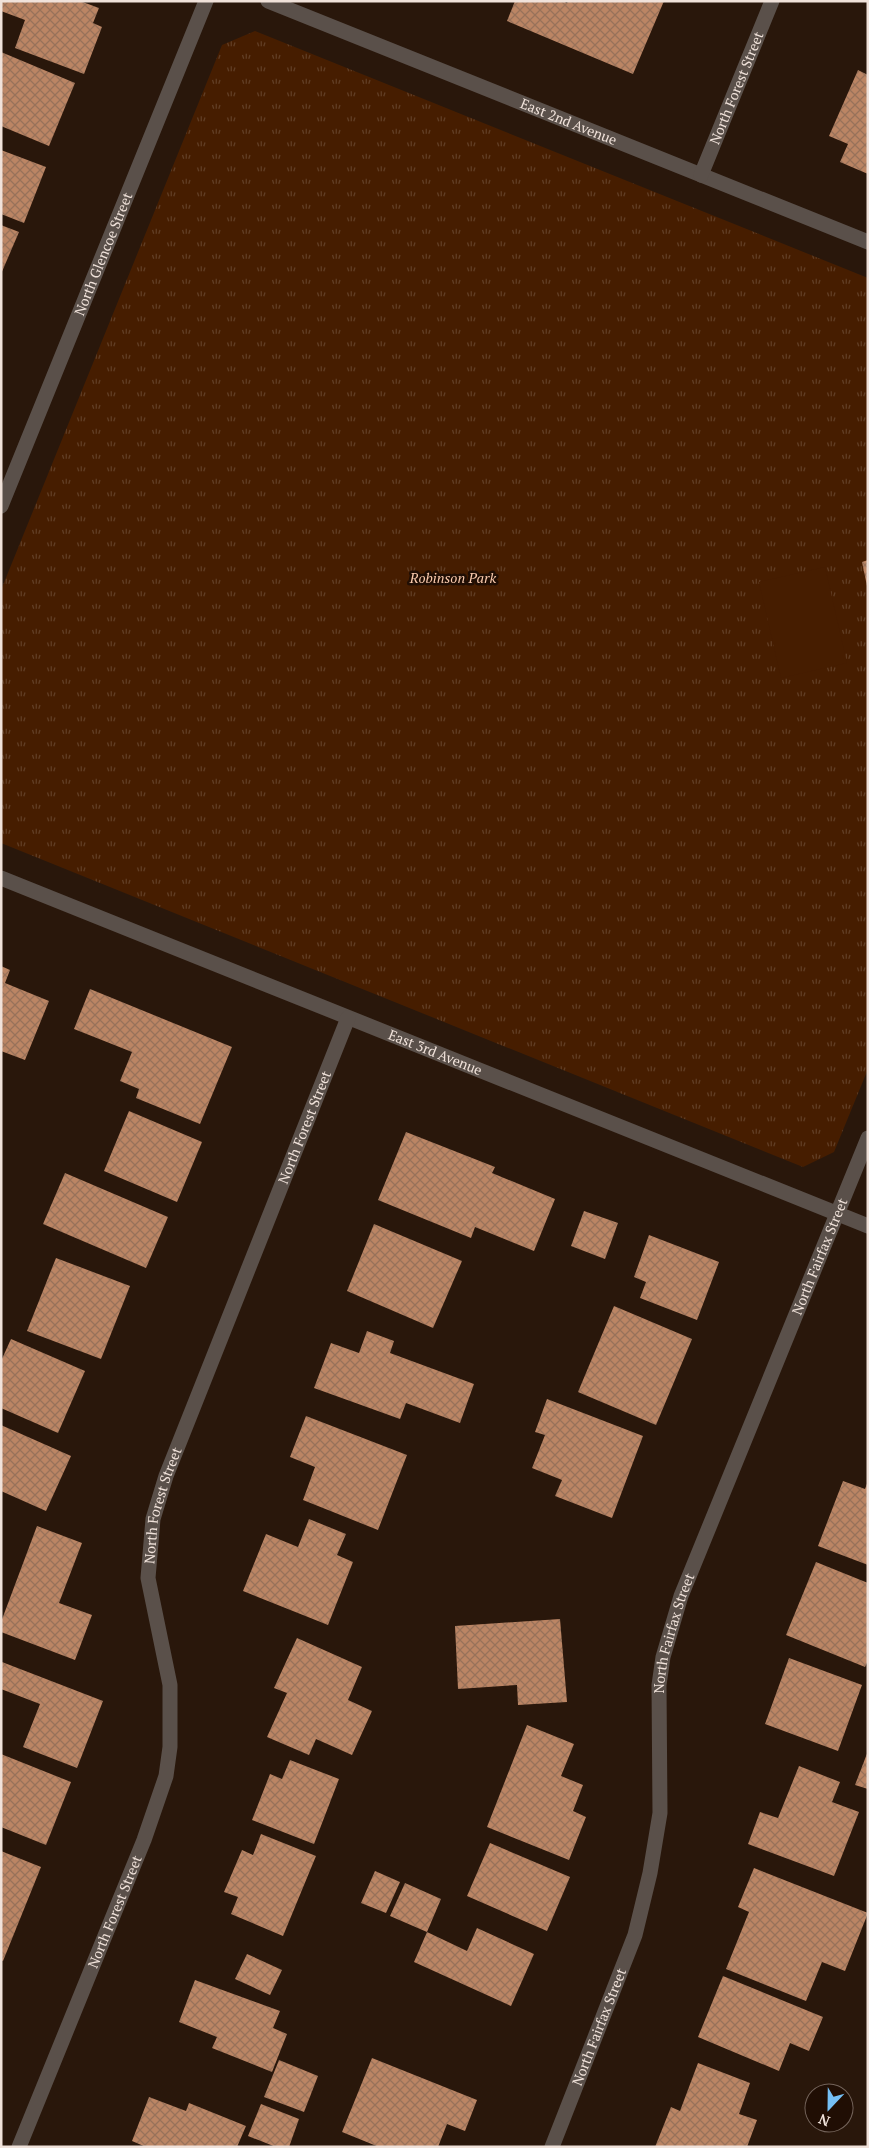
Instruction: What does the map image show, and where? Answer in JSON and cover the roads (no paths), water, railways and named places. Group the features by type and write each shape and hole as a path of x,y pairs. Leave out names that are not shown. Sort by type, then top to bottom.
{"street":[{"name":"North Glencoe Street","path":"1,506 206,1"},
{"name":"East 2nd Avenue","path":"268,1 868,242"},
{"name":"North Forest Street","path":"701,175 772,1"},
{"name":"East 3rd Avenue","path":"1,878 868,1226"},
{"name":"North Forest Street","path":"19,2147 144,1840 166,1776 170,1747 170,1685 148,1578 153,1519 166,1476 348,1018"},
{"name":"North Fairfax Street","path":"552,2147 635,1935 650,1873 660,1813 659,1684 663,1658 681,1596 868,1138"}],"park label":[{"name":"Robinson Park","path":"453,578"}]}
